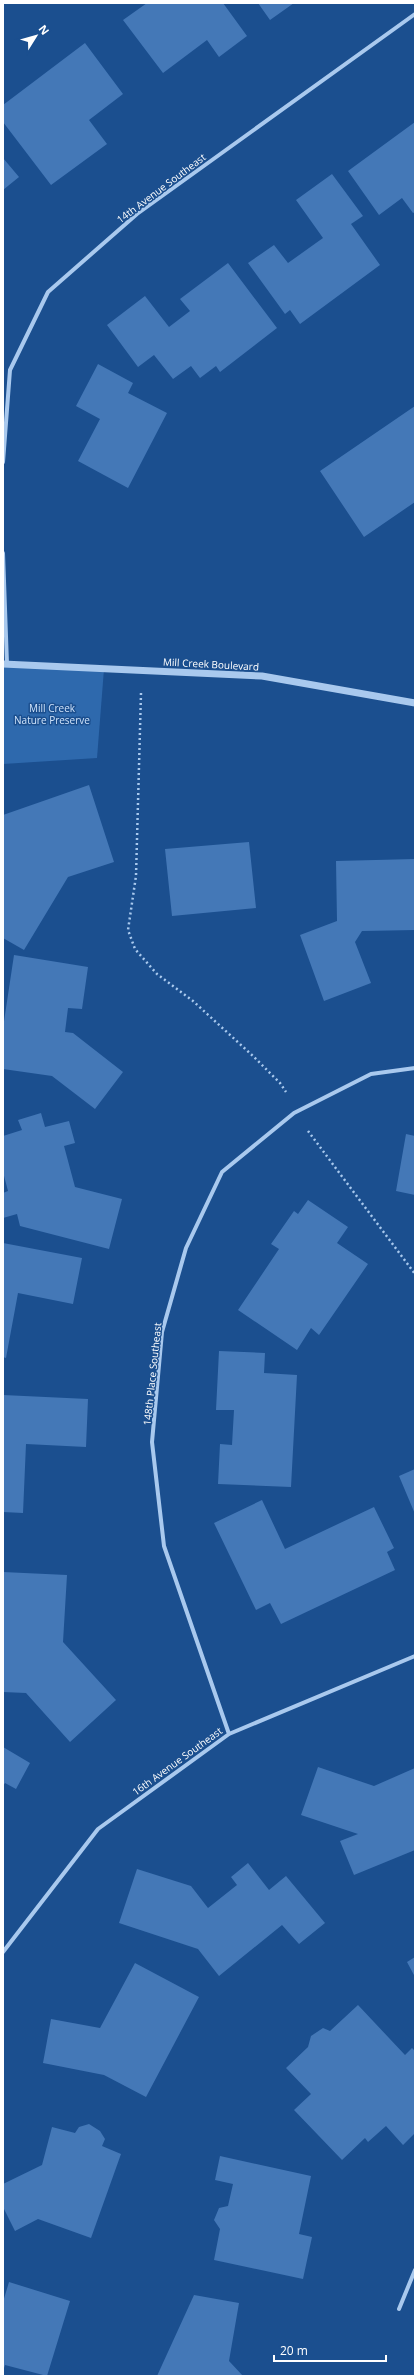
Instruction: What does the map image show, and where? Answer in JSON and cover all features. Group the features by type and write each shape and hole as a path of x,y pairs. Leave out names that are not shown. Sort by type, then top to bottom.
{"street":[{"name":"14th Avenue Southeast","path":"3,462 10,370 48,292 137,214 415,14"},
{"path":"3,553 5,664"},
{"name":"Mill Creek Boulevard","path":"5,664 262,676 415,703"},
{"name":"148th Place Southeast","path":"229,1734 164,1546 152,1442 162,1332 186,1248 222,1172 297,1112 371,1074 415,1068"},
{"name":"16th Avenue Southeast","path":"3,1952 98,1829 229,1734 415,1656"},
{"path":"399,2309 415,2270"}],"path":[{"path":"140,670 136,876 128,930 132,943 135,949 157,974 193,1001 280,1083 315,1141 415,1274"}],"green space":[{"name":"Mill Creek Nature Preserve","path":"3,664 104,669 97,758 3,764"}],"building":[{"path":"147,3 223,3 247,36 219,57 207,40 163,73 123,20"},
{"path":"258,3 294,3 270,20"},
{"path":"85,43 123,94 89,120 107,144 51,185 3,122 3,105"},
{"path":"415,122 415,212 413,213 402,198 379,215 348,171"},
{"path":"3,158 19,177 3,190"},
{"path":"332,174 363,216 351,224 380,265 300,324 290,310 285,314 248,263 274,245 288,263 323,238 296,200"},
{"path":"228,263 277,328 220,372 216,366 200,378 191,366 173,379 154,355 138,367 107,325 145,296 169,327 190,311 180,299"},
{"path":"98,364 133,383 128,393 167,413 128,488 78,461 100,419 76,406"},
{"path":"415,406 415,502 364,537 320,471"},
{"path":"89,785 114,862 68,877 24,950 3,938 3,815"},
{"path":"249,842 256,908 172,916 165,849"},
{"path":"415,859 415,930 362,931 355,942 371,983 324,1001 300,935 337,921 336,861"},
{"path":"14,955 88,967 82,1009 68,1008 65,1032 73,1033 123,1072 95,1109 52,1076 3,1069 3,1028"},
{"path":"41,1113 45,1127 69,1121 75,1143 64,1146 75,1187 122,1199 109,1249 20,1226 17,1214 3,1218 3,1193 8,1191 3,1172 3,1136 22,1130 18,1120"},
{"path":"406,1134 415,1136 415,1195 396,1191"},
{"path":"308,1200 348,1227 337,1243 368,1264 319,1335 311,1328 297,1350 238,1310 279,1249 271,1244 294,1211 298,1214"},
{"path":"3,1243 82,1258 73,1304 18,1293 6,1358 3,1357"},
{"path":"219,1351 265,1353 264,1373 297,1375 291,1487 218,1484 220,1444 232,1445 234,1410 216,1410"},
{"path":"3,1395 88,1399 86,1447 26,1444 23,1513 3,1512"},
{"path":"415,1469 415,1514 399,1476"},
{"path":"262,1500 285,1549 374,1507 394,1548 387,1552 395,1570 281,1624 270,1603 256,1610 214,1523"},
{"path":"3,1572 67,1575 63,1642 116,1700 70,1742 26,1693 3,1692"},
{"path":"3,1747 30,1763 16,1789 5,1783 3,1786"},
{"path":"318,1767 374,1786 415,1768 415,1850 354,1875 340,1841 358,1834 301,1815"},
{"path":"248,1863 269,1890 286,1876 325,1923 299,1944 282,1925 219,1976 198,1949 119,1923 137,1869 191,1886 208,1908 237,1885 231,1877"},
{"path":"415,1957 415,1977 407,1962"},
{"path":"135,1963 199,1997 146,2097 104,2075 43,2063 51,2019 100,2028"},
{"path":"358,2005 405,2055 412,2048 415,2051 415,2133 403,2145 386,2126 368,2142 365,2138 342,2160 294,2110 311,2094 286,2068 308,2047 311,2036 323,2028 330,2031"},
{"path":"89,2124 100,2131 105,2139 102,2146 121,2154 91,2238 38,2219 15,2231 3,2207 3,2184 42,2165 52,2127 75,2133 79,2127"},
{"path":"220,2156 311,2176 299,2234 312,2237 303,2279 214,2260 220,2229 214,2220 219,2208 228,2206 233,2184 215,2180"},
{"path":"9,2282 70,2301 47,2376 5,2365 3,2371 3,2302"},
{"path":"194,2295 239,2303 229,2361 243,2376 157,2376"}]}
